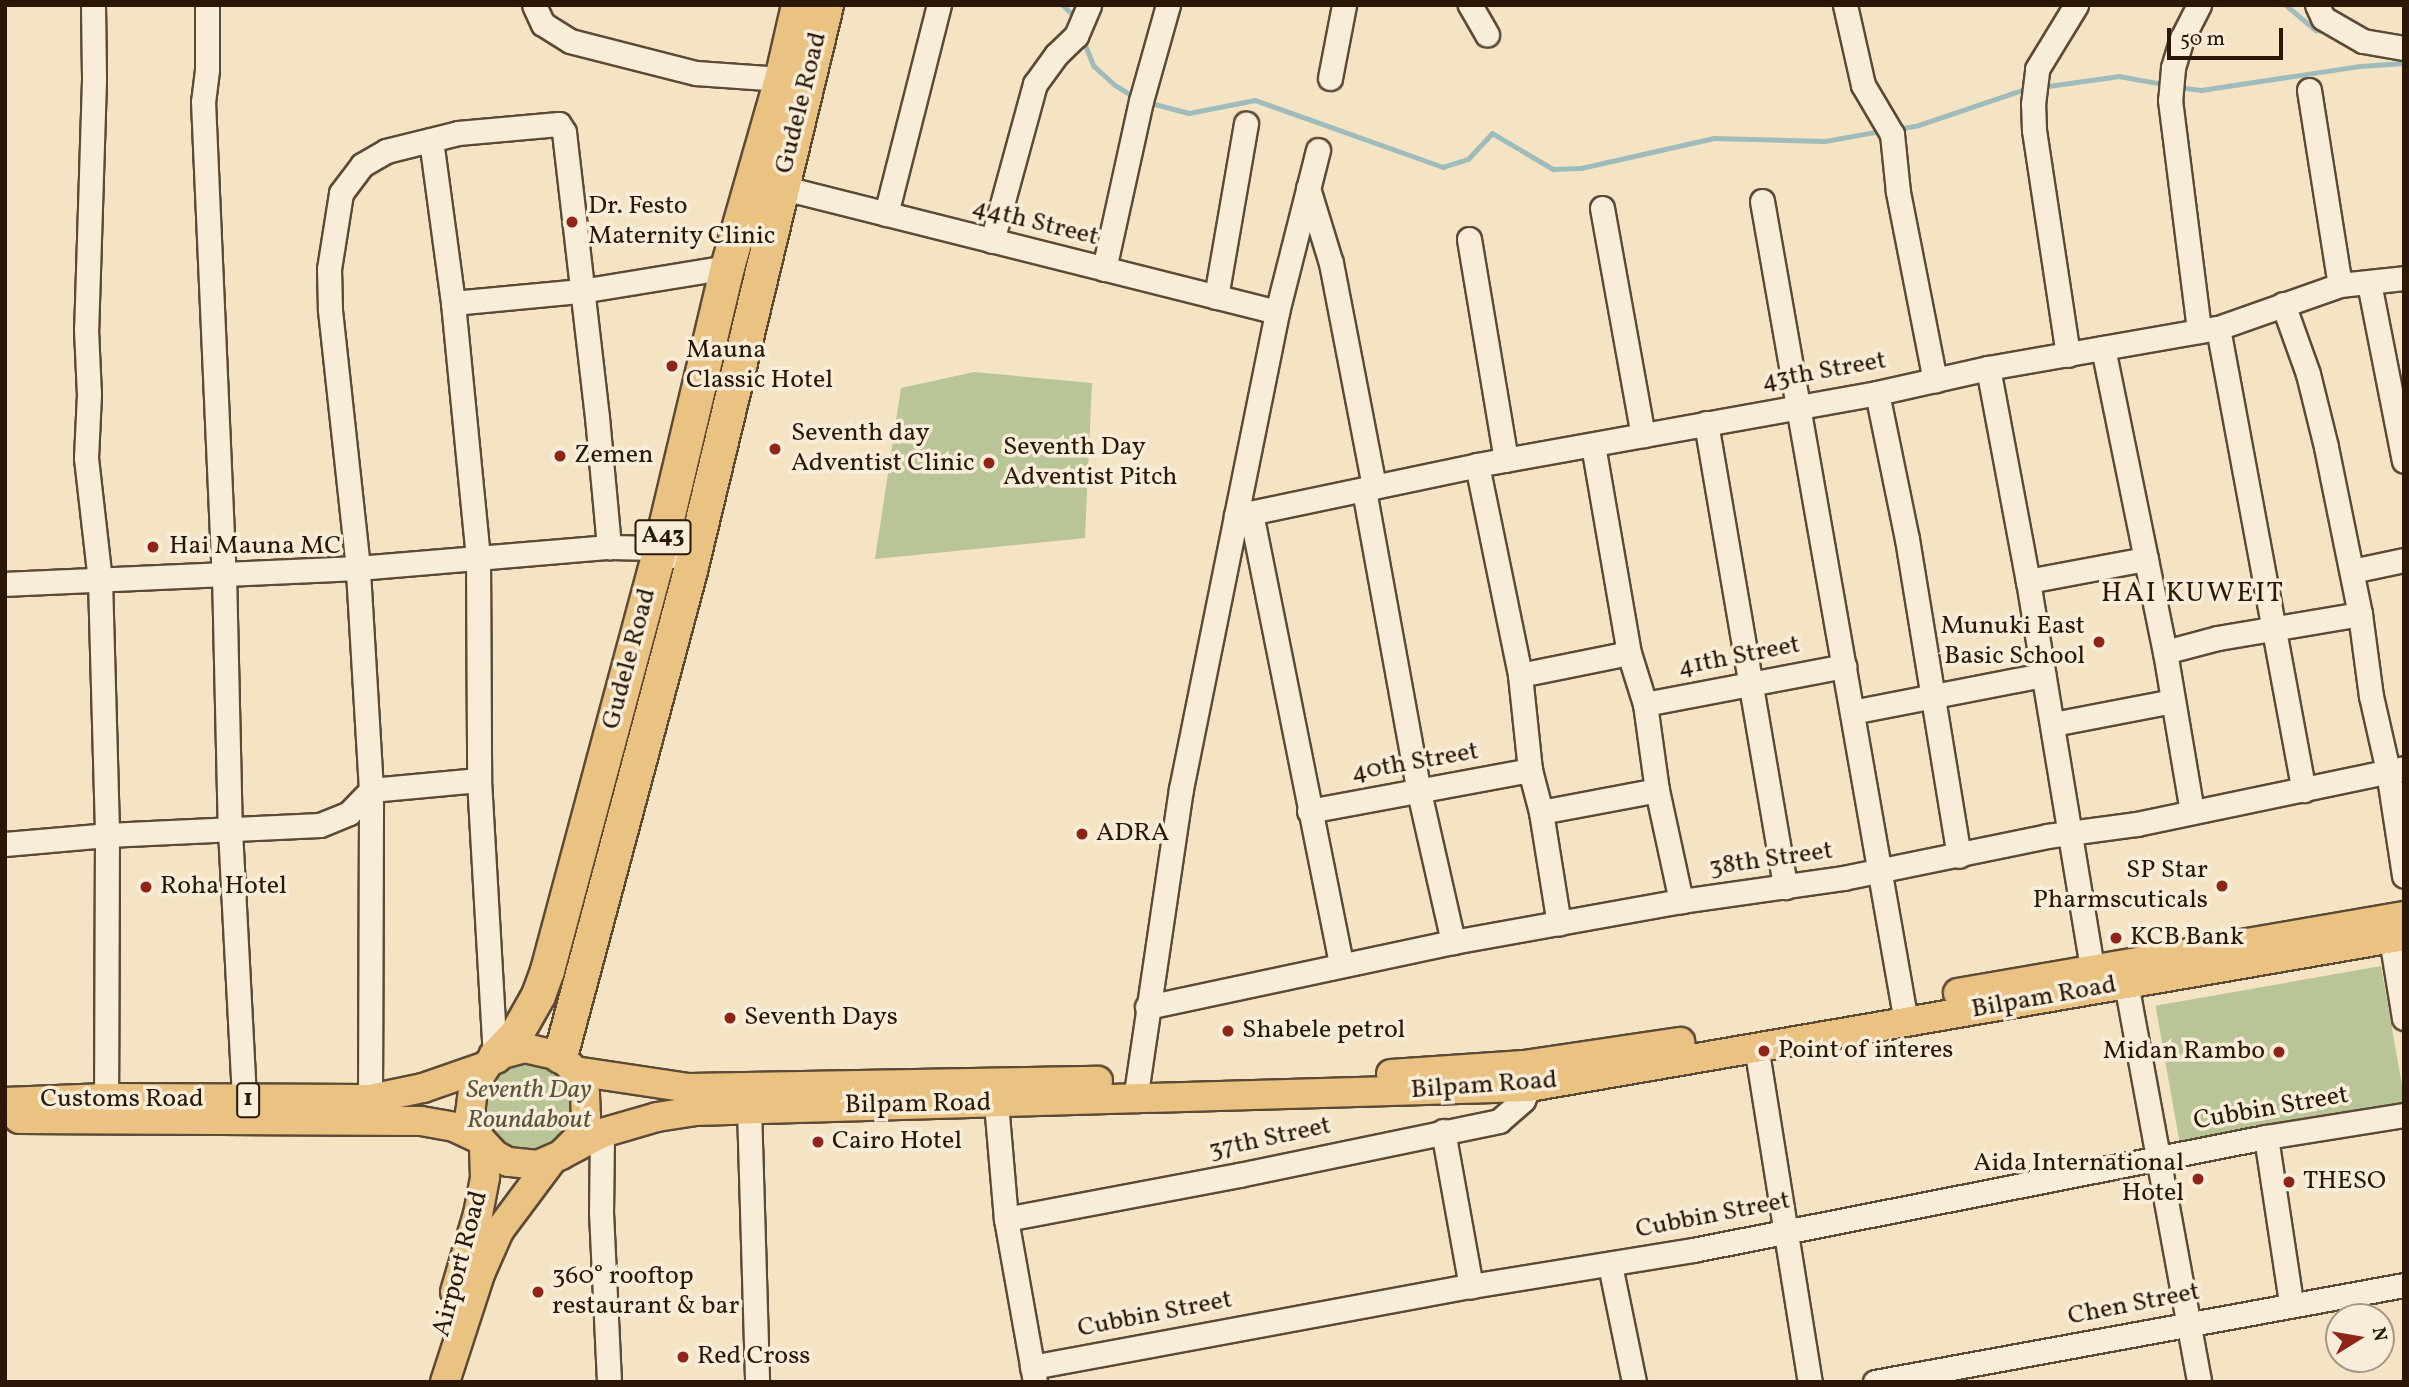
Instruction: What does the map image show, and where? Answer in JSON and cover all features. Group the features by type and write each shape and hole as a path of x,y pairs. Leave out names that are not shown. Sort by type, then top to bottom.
{"highway":[{"name":"Gudele Road","path":"490,1061 516,1034 538,995 547,970 660,548 727,267 781,79 798,5"},
{"name":"Gudele Road","path":"568,1063 690,570 780,187 827,5"}],"main road":[{"name":"Bilpam Road","path":"568,1063 689,1088 1136,1090 1529,1087 1756,1046 2092,969 2399,930"},
{"name":"Bilpam Road","path":"557,1158 602,1133 657,1117 695,1111 996,1103 1136,1090 1524,1065 2126,983 2399,930"},
{"name":"1","path":"490,1061 524,1048 568,1063"},
{"name":"Customs Road","path":"5,1102 106,1098 370,1099 423,1088 490,1061"},
{"path":"482,1142 471,1114 470,1101 473,1088 490,1061"},
{"path":"557,1158 578,1138 586,1116 585,1093 568,1063"},
{"name":"Customs Road","path":"5,1119 421,1121 454,1127 482,1142"},
{"name":"1","path":"482,1142 508,1162 538,1165 557,1158"},
{"name":"Airport Road","path":"427,1382 478,1214 485,1177 482,1142"},
{"name":"Airport Road","path":"445,1382 480,1274 499,1231 557,1158"}],"street":[{"path":"93,5 86,458 100,580 107,835 106,1098"},
{"path":"207,5 207,70 203,101 225,573 230,830 244,1100"},
{"path":"534,5 543,24 570,41 696,73 781,79"},
{"path":"886,214 939,5"},
{"path":"992,241 1035,84 1056,55 1076,36 1088,5"},
{"path":"1104,269 1141,101 1168,5"},
{"path":"1330,78 1344,5"},
{"path":"1470,5 1487,34"},
{"path":"1845,5 1863,85 1890,130 1898,191 1935,380"},
{"path":"2068,355 2034,130 2033,104 2037,69 2076,5"},
{"path":"2199,5 2182,38 2173,68 2169,100 2209,330 2275,630 2304,790"},
{"path":"2317,5 2323,18 2354,37 2404,47"},
{"path":"2309,90 2340,285"},
{"path":"370,1099 371,790 358,568 330,309 332,234 341,193 362,165 386,151 491,127 559,124 564,132 609,547"},
{"path":"1216,297 1245,124"},
{"path":"431,140 453,303 478,556 479,780 490,1061"},
{"path":"1136,1090 1181,789 1244,514 1277,312 1318,150"},
{"name":"44th Street","path":"780,187 1277,312"},
{"path":"1308,188 1331,262 1419,792 1453,942"},
{"path":"1762,201 1905,1013"},
{"path":"1602,208 1643,435"},
{"path":"1469,239 1506,460"},
{"path":"453,303 581,291 727,267"},
{"name":"43th Street","path":"1244,514 1506,460 1877,393 1988,368 2209,330 2340,285 2404,278"},
{"path":"2369,283 2404,461"},
{"path":"2283,304 2308,374 2352,571 2371,696 2396,770 2404,876"},
{"path":"2103,348 2165,652 2192,812"},
{"path":"1988,368 2053,724 2092,969"},
{"path":"1877,393 1907,539 1959,856"},
{"path":"1706,424 1785,887"},
{"path":"1593,445 1629,653 1645,704 1657,790 1681,901"},
{"path":"1476,466 1520,675 1531,770 1541,812 1559,924"},
{"path":"1244,514 1341,964"},
{"path":"5,584 358,568 609,547 660,548"},
{"name":"A43","path":"660,548 690,570"},
{"path":"2028,581 2146,559"},
{"path":"2352,571 2404,560"},
{"path":"2165,652 2218,638 2360,614"},
{"path":"1520,675 1629,653"},
{"name":"41th Street","path":"1645,704 1844,666"},
{"path":"1852,712 2043,675"},
{"path":"2053,724 2172,701"},
{"name":"40th Street","path":"1309,811 1531,770"},
{"name":"38th Street","path":"1147,1007 1453,942 1681,901 1880,871 2047,836 2192,812 2396,770"},
{"path":"5,844 107,835 320,825 349,813 371,790 479,780"},
{"path":"1541,812 1657,790"},
{"path":"2399,930 2404,1018"},
{"path":"2126,983 2199,1382"},
{"path":"1756,1046 1810,1382"},
{"name":"37th Street","path":"1006,1219 1499,1121 1523,1100 1529,1087"},
{"path":"996,1103 1006,1219 1034,1374"},
{"path":"749,1108 757,1382"},
{"name":"Cubbin Street","path":"1034,1374 1471,1286 1610,1265 1787,1229 1950,1201 2266,1137 2404,1115"},
{"path":"1443,1130 1471,1286"},
{"path":"602,1133 601,1212 609,1382"},
{"path":"2266,1137 2291,1303"},
{"path":"1610,1265 1634,1382"},
{"name":"Chen Street","path":"1875,1382 2291,1303 2404,1285"}],"green space":[{"name":"Seventh Day Adventist Pitch","path":"974,372 1092,383 1085,538 875,559 901,388"},
{"name":"Midan Rambo","path":"2381,966 2404,1103 2180,1143 2155,1006"},
{"name":"Seventh Day Roundabout","path":"529,1061 546,1064 561,1074 571,1089 574,1106 571,1123 561,1138 546,1148 529,1151 512,1148 497,1138 487,1123 484,1106 487,1089 497,1074 512,1064"}],"waterway":[{"path":"1063,5 1075,17"},
{"path":"2286,5 2316,30 2325,31"},
{"path":"1083,39 1094,66 1115,85 1136,98"},
{"path":"2179,87 2201,90 2360,66 2404,63"},
{"path":"2041,87 2119,76 2163,84"},
{"path":"1897,129 1919,125 2028,88"},
{"path":"1147,102 1189,113 1255,100 1443,167 1468,159 1492,133 1553,169 1581,168 1714,138 1825,141 1881,131"}],"place":[{"name":"Dr. Festo Maternity Clinic","path":"572,222"},
{"name":"Mauna Classic Hotel","path":"672,366"},
{"name":"Seventh day Adventist Clinic","path":"775,449"},
{"name":"Zemen","path":"560,456"},
{"name":"Seventh Day Adventist Pitch","path":"989,463"},
{"name":"Hai Mauna MC","path":"153,547"},
{"name":"Munuki East Basic School","path":"2099,642"},
{"name":"ADRA","path":"1082,834"},
{"name":"SP Star Pharmscuticals","path":"2222,886"},
{"name":"Roha Hotel","path":"146,887"},
{"name":"KCB Bank","path":"2116,938"},
{"name":"Seventh Days","path":"730,1018"},
{"name":"Shabele petrol","path":"1228,1031"},
{"name":"Point of interes","path":"1764,1051"},
{"name":"Midan Rambo","path":"2279,1052"},
{"name":"Cairo Hotel","path":"818,1142"},
{"name":"Aida International Hotel","path":"2198,1179"},
{"name":"THESO","path":"2289,1182"},
{"name":"360° rooftop restaurant & bar","path":"538,1292"},
{"name":"Red Cross","path":"683,1357"}],"district":[{"name":"HAI KUWEIT","path":"2193,594"}]}
